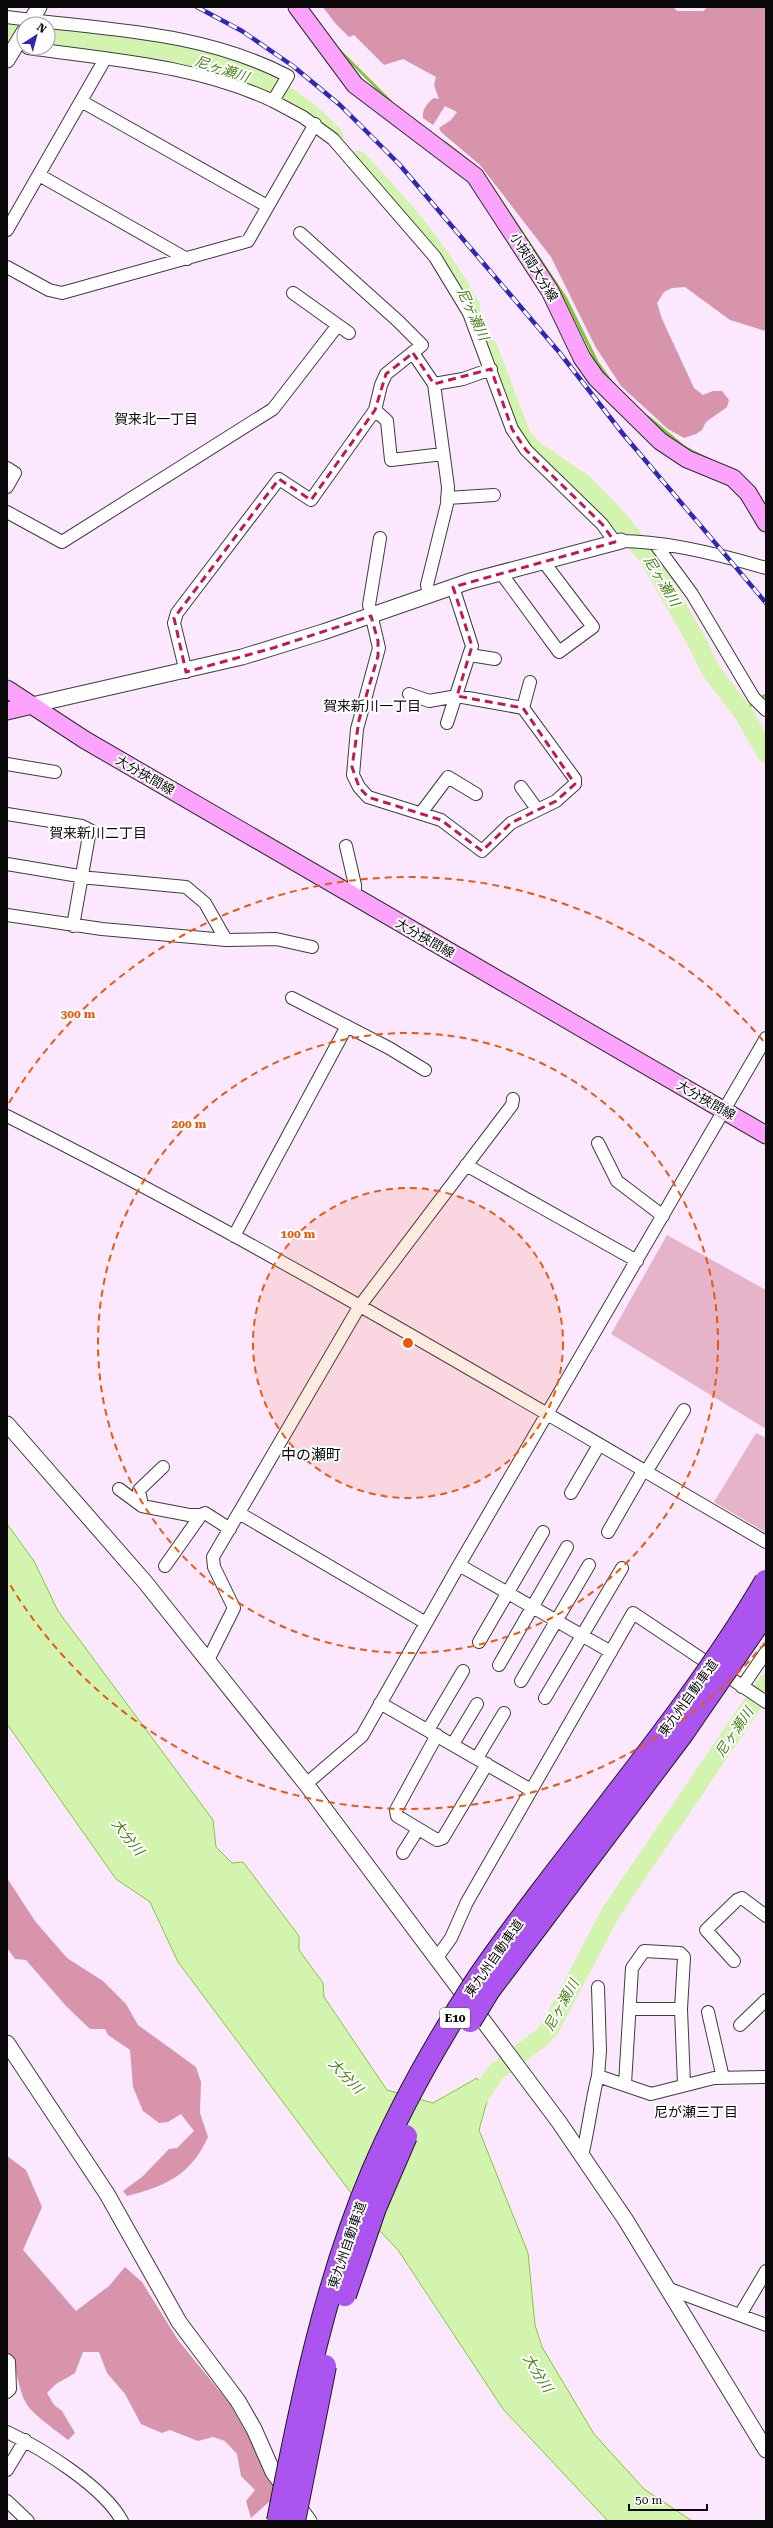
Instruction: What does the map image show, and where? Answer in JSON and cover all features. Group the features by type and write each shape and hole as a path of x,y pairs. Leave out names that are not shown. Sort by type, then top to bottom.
{"highway":[{"name":"東九州自動車道","path":"278,2521 301,2400 342,2254 373,2172 408,2100 476,1983 517,1925 674,1718 729,1640 766,1581"},
{"name":"東九州自動車道","path":"294,2521 324,2370 348,2286 375,2208 409,2130 457,2040 490,1990 682,1734 766,1612"}],"main road":[{"name":"小挾間大分線","path":"297,7 355,85 475,176 550,291 582,358 596,378 660,441 687,459 733,478 748,493 766,523"},
{"name":"大分挾間線","path":"7,689 16,706 85,740 766,1135"}],"street":[{"path":"7,17 16,27"},
{"path":"56,36 194,41 256,60 288,76 275,98"},
{"path":"56,44 105,58 213,77 275,98 315,124 347,154 435,257 469,313 512,429 526,450 602,524 618,542"},
{"path":"7,60 16,47"},
{"path":"7,230 105,58"},
{"path":"81,101 267,206"},
{"path":"7,267 49,290 62,293 248,241 315,124"},
{"path":"39,175 187,259"},
{"path":"186,672 174,623 177,613 279,479 311,500 375,410 383,379 422,345 418,339 300,233"},
{"path":"293,293 349,333"},
{"path":"7,512 62,542 273,409 338,325"},
{"path":"413,352 434,384 447,498 427,585 430,595"},
{"path":"434,384 463,379 491,369"},
{"path":"375,410 387,421 391,460 443,454"},
{"path":"7,468 15,473 7,487"},
{"path":"447,498 494,495"},
{"path":"380,538 369,598 371,616 379,648 357,729 353,775 359,787 368,797 421,813 450,824 482,850 511,823 562,797 576,781 523,708 456,696 429,701 409,694"},
{"path":"16,706 186,672 273,648 453,587 543,561 618,542 654,544 728,557 766,568"},
{"path":"654,544 692,594 754,698 766,710"},
{"path":"501,573 559,652 593,627 543,561"},
{"path":"448,723 470,655 472,643 453,587"},
{"path":"470,655 495,659"},
{"path":"523,708 530,682"},
{"path":"7,764 55,772"},
{"path":"421,813 448,777 476,794"},
{"path":"521,787 537,809"},
{"path":"7,814 87,827 90,830 74,926"},
{"path":"346,846 356,885 355,897"},
{"path":"7,864 82,876 186,888 205,903 226,940"},
{"path":"7,915 74,926 226,940 276,939 312,947"},
{"path":"292,998 347,1026 424,1070"},
{"path":"234,1236 347,1026"},
{"path":"306,1784 362,1736 459,1565 766,1038"},
{"path":"208,1660 234,1612 234,1608 213,1562 230,1529 359,1307 512,1105 512,1099"},
{"path":"7,1116 89,1157 234,1236 766,1542"},
{"path":"598,1143 617,1181 663,1216"},
{"path":"466,1165 636,1261"},
{"path":"608,1532 684,1410"},
{"path":"7,1424 130,1564 306,1784 582,2155 667,2288 766,2450"},
{"path":"570,1493 599,1445"},
{"path":"142,1506 138,1490 162,1467"},
{"path":"119,1489 142,1506 189,1515 205,1514 230,1529"},
{"path":"239,1513 426,1623"},
{"path":"165,1566 201,1515"},
{"path":"479,1642 543,1532"},
{"path":"499,1665 567,1547"},
{"path":"459,1565 611,1652"},
{"path":"522,1681 589,1565"},
{"path":"545,1698 622,1568"},
{"path":"436,1960 449,1942 467,1902 633,1613 766,1702"},
{"path":"742,1687 766,1652"},
{"path":"463,1671 432,1732 396,1810 397,1816 437,1840 443,1838 482,1761 504,1713"},
{"path":"380,1703 531,1790"},
{"path":"453,1744 477,1704"},
{"path":"403,1853 418,1829"},
{"path":"734,1961 706,1930 737,1900 742,1898 766,1916"},
{"path":"625,2084 631,2009 631,1972 639,1955 647,1951 680,1954 684,1957 681,2009 684,2084"},
{"path":"582,2155 588,2132 589,2113 598,2076 600,2051 598,1987"},
{"path":"740,2025 766,2000"},
{"path":"631,2009 681,2009"},
{"path":"708,2012 723,2078"},
{"path":"7,2043 107,2194 179,2322 238,2401 254,2429 273,2472 308,2521"},
{"path":"598,2076 651,2094 684,2084 723,2078 766,2077"},
{"path":"740,2315 766,2271"},
{"path":"667,2288 766,2325"},
{"path":"7,2360 9,2362 10,2390 7,2392"},
{"path":"7,2432 25,2440 98,2493 122,2521"},
{"path":"7,2470 25,2440"},
{"path":"7,2501 28,2521"}],"highlighted area":[{"path":"413,353 434,384 491,369 512,429 526,450 602,524 615,542 453,587 472,646 457,696 523,708 575,784 556,801 511,823 482,851 441,820 368,797 359,787 352,767 359,720 378,656 378,641 371,616 273,648 186,672 174,618 279,479 311,500 375,410 386,374"}],"shaded area":[{"path":"323,7 673,7 677,11 703,11 708,7 766,7 766,331 730,320 685,287 672,288 664,292 657,303 662,319 694,388 703,395 713,391 722,391 729,400 727,407 706,422 702,430 696,434 684,438 668,429 621,386 595,346 551,257 480,165 441,132 439,128 451,120 457,112 445,106 433,125 423,118 423,112 427,104 434,98 439,99 434,85 436,77 403,59 384,65 354,35 349,37 335,23"},
{"path":"667,1235 766,1290 766,1429 611,1334"},
{"path":"756,1433 766,1438 765,1532 714,1502"},
{"path":"7,1878 35,1921 67,1958 103,1981 126,2004 138,2025 196,2067 201,2082 200,2113 208,2137 194,2161 176,2177 165,2183 127,2196 123,2191 143,2176 169,2149 177,2148 194,2131 181,2114 168,2122 159,2123 143,2111 133,2087 130,2050 108,2035 105,2029 90,2029 66,2006 26,1960 15,1959 7,1948"},
{"path":"7,2156 26,2170 42,2207 23,2250 76,2311 109,2286 125,2267 142,2282 178,2340 230,2404 274,2482 271,2500 251,2518 246,2501 255,2490 241,2476 237,2454 225,2441 213,2437 198,2441 170,2430 162,2433 141,2424 125,2394 107,2373 99,2352 83,2352 75,2373 56,2384 47,2393 54,2405 62,2411 75,2433 68,2440 39,2417 26,2403 14,2365 7,2354"}],"water":[{"name":"大分川","path":"7,1524 34,1561 58,1611 213,1820 216,1847 232,1863 243,1862 299,1936 299,1950 323,1983 324,1997 387,2090 433,2103 477,2078 489,2094 479,2130 528,2253 535,2325 542,2347 594,2434 644,2489 692,2521 608,2521 503,2409 398,2250 378,2229 178,1962 150,1902 116,1879 7,1724"}],"waterway":[{"name":"尼ヶ瀬川","path":"7,31 16,32"},
{"name":"尼ヶ瀬川","path":"56,38 149,50 215,64 246,75 277,90 305,109 334,136"},
{"path":"338,49 390,101"},
{"path":"444,142 476,167"},
{"name":"尼ヶ瀬川","path":"358,160 405,212 433,248 459,286 471,307"},
{"path":"483,174 565,297 597,362 612,383"},
{"name":"尼ヶ瀬川","path":"488,348 522,437 535,451 584,484 618,519 649,558 697,642 711,671 744,714 766,753"},
{"path":"648,417 684,447 710,460"},
{"path":"762,697 766,695"},
{"path":"744,714 750,706"},
{"name":"尼ヶ瀬川","path":"470,2110 496,2072 541,2038 550,2028 611,1912 766,1684"}],"railway":[{"path":"197,7 242,31 293,66 340,105 399,164 559,352 623,434 766,603"}],"district":[{"name":"賀来北一丁目","path":"156,419"},
{"name":"賀来新川一丁目","path":"372,706"},
{"name":"賀来新川二丁目","path":"98,833"},
{"name":"中の瀬町","path":"311,1455"},
{"name":"尼が瀬三丁目","path":"696,2112"}]}
